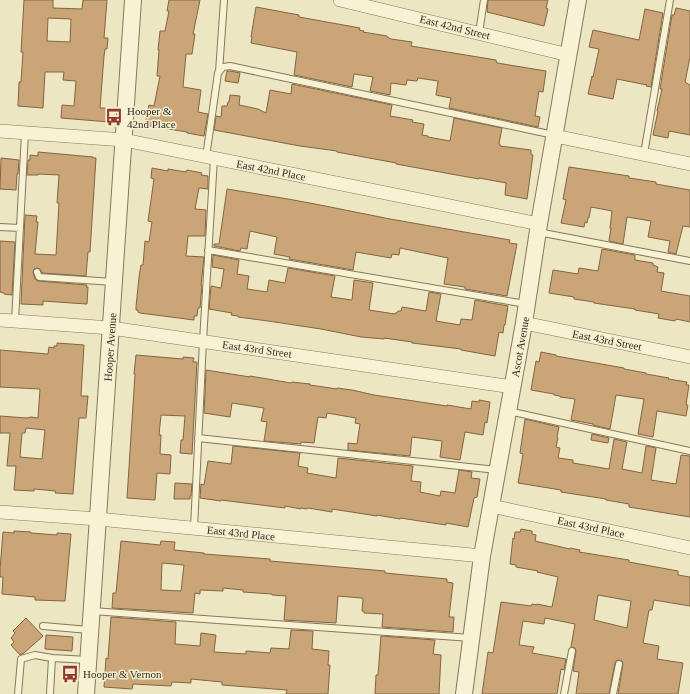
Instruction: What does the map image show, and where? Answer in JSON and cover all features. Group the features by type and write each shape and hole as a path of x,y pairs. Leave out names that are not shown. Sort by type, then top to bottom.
{"street":[{"name":"Hooper Avenue","path":"86,694 133,0"},
{"name":"East 42nd Street","path":"340,0 569,55"},
{"name":"Ascot Avenue","path":"464,694 482,556 513,387 578,0"},
{"name":"East 42nd Place","path":"0,131 124,140 539,228"},
{"path":"555,136 690,164"},
{"name":"East 43rd Street","path":"0,320 111,328 513,387"},
{"name":"East 43rd Street","path":"524,323 690,357"},
{"name":"East 43rd Place","path":"491,506 690,548"},
{"name":"East 43rd Place","path":"0,512 98,519 482,556"}],"lane":[{"path":"194,528 208,250 210,158 224,0"},
{"path":"480,34 484,0"},
{"path":"644,154 670,0"},
{"path":"218,73 223,67 230,66 555,136"},
{"path":"15,321 25,133"},
{"path":"0,227 20,228"},
{"path":"539,228 690,261"},
{"path":"208,250 527,304"},
{"path":"36,272 39,277 114,282"},
{"path":"508,411 690,451"},
{"path":"198,438 498,470"},
{"path":"92,610 471,638"},
{"path":"43,626 90,630"},
{"path":"564,694 572,651"},
{"path":"18,694 21,659 35,655 52,658 88,660"},
{"path":"50,694 52,658"},
{"path":"613,694 619,664"}],"building":[{"path":"24,0 53,0 53,8 82,9 83,0 107,0 104,38 108,38 107,49 105,49 104,56 100,108 110,108 109,122 61,118 62,105 74,106 76,81 63,80 64,72 45,72 43,108 18,106 19,82 21,82 23,52 21,52","holes":["48,18 71,19 70,42 47,41"]},
{"path":"169,0 200,0 193,34 195,34 192,54 186,54 183,87 201,90 198,112 208,114 204,136 145,125 149,105 154,106 160,76 157,76 160,31 165,31 169,11 167,11"},
{"path":"488,0 548,0 546,8 548,9 544,26 487,12"},
{"path":"256,7 299,15 299,17 360,28 359,30 364,31 363,32 387,36 391,39 412,42 411,46 496,60 497,63 546,71 543,92 539,91 535,116 540,117 538,127 449,108 451,98 436,95 438,81 418,78 417,81 407,80 406,85 391,83 390,95 370,91 373,77 354,74 352,87 294,75 297,52 251,43"},
{"path":"676,8 690,11 690,57 685,82 690,85 690,135 669,131 668,138 653,135 662,89 660,89 672,15 674,15"},
{"path":"645,9 663,13 651,87 617,79 613,99 588,94 599,49 589,47 593,30 639,40"},
{"path":"227,71 240,73 238,83 225,81"},
{"path":"292,84 392,105 390,116 413,120 412,122 424,124 422,135 428,137 450,141 454,118 502,128 499,144 500,146 531,150 531,154 533,155 527,199 505,195 506,183 396,164 337,151 300,146 214,130 216,116 221,117 222,106 227,106 230,95 240,96 239,105 258,109 266,113 270,90 291,94"},
{"path":"38,152 96,158 90,252 88,252 86,276 42,273 40,269 37,268 34,269 33,272 35,279 38,281 87,285 87,304 43,301 43,305 21,304 25,215 37,216 36,222 38,222 35,254 56,255 59,175 27,175 28,160 30,160 30,155 38,156"},
{"path":"1,158 19,160 16,190 0,189"},
{"path":"569,167 629,176 629,178 656,182 656,184 690,190 690,227 683,226 676,254 668,252 670,241 648,237 651,221 627,217 623,244 609,241 612,211 591,207 589,218 587,223 585,222 584,227 561,223 566,200 563,199"},
{"path":"152,168 168,171 168,169 186,172 187,170 202,173 201,175 208,176 208,189 199,188 195,209 206,210 205,236 188,236 186,256 204,257 200,308 198,308 197,316 194,316 194,320 140,313 136,310 139,277 141,265 143,265 145,241 149,242 152,222 148,221 154,179 151,178"},
{"path":"227,189 510,240 509,243 517,244 507,296 444,284 448,258 400,248 399,255 392,254 391,258 356,252 353,270 289,259 290,257 274,254 277,237 250,231 247,249 241,248 240,251 214,246 214,244 219,244"},
{"path":"0,241 15,242 12,295 0,292"},
{"path":"602,249 635,255 635,260 653,263 653,265 658,267 657,272 664,273 661,291 690,296 690,322 676,319 675,321 658,318 659,314 594,303 574,299 574,297 549,293 553,270 578,274 579,268 598,271"},
{"path":"213,255 239,260 237,274 249,276 247,289 267,292 269,280 285,283 288,268 335,276 331,297 352,300 354,280 373,283 369,310 395,314 398,311 401,311 402,307 426,311 429,292 441,294 436,321 460,325 461,319 472,320 475,300 508,306 503,333 499,332 495,356 461,349 384,338 361,337 321,329 238,317 231,315 232,313 209,309 211,286 221,288 224,269 212,267"},
{"path":"57,343 84,345 81,396 88,396 86,418 79,418 73,494 55,493 56,491 34,489 34,491 14,490 16,466 7,466 10,433 0,433 0,416 38,418 40,389 0,387 0,350 48,354 49,347 54,348 54,346 57,346","holes":["26,428 45,430 42,459 20,457 22,433 25,433"]},
{"path":"541,352 687,382 686,385 689,385 686,416 657,411 653,437 638,434 644,399 616,395 610,429 571,420 575,399 531,390 536,361 539,362"},
{"path":"136,355 183,359 183,357 194,358 193,362 197,362 192,454 180,453 181,440 183,440 185,416 161,415 159,435 161,435 160,454 171,455 170,474 157,473 155,500 127,498"},
{"path":"206,370 291,383 352,390 374,395 471,409 472,401 479,402 479,400 490,402 487,423 485,422 483,435 465,432 460,460 440,457 442,441 412,437 410,456 348,450 348,443 357,444 360,424 355,423 356,418 327,413 326,418 318,417 314,443 301,442 301,444 264,441 267,422 261,421 264,408 232,403 230,417 204,413"},
{"path":"525,419 559,427 556,447 560,448 558,458 573,460 573,463 609,469 614,439 627,442 622,469 642,473 646,446 656,448 651,480 676,484 681,455 690,456 690,517 629,507 629,504 606,499 518,483 523,454 520,453"},
{"path":"592,434 609,438 608,443 591,440"},
{"path":"233,446 300,453 298,466 308,468 307,473 336,478 338,458 413,466 411,481 421,482 420,492 440,496 441,491 455,493 459,470 472,472 471,478 480,479 477,497 474,498 468,527 332,509 332,512 308,508 301,509 285,506 285,508 200,498 201,484 204,485 208,461 231,464"},
{"path":"175,483 192,484 190,499 174,499"},
{"path":"521,529 532,531 532,534 536,535 535,541 580,550 579,552 629,560 629,562 678,571 678,575 690,577 690,606 654,600 652,610 649,610 643,643 659,646 657,659 683,663 678,694 618,694 623,664 622,661 619,660 615,663 609,694 576,694 579,672 573,671 576,651 575,648 571,647 575,624 545,618 544,624 523,621 519,645 534,647 532,653 566,659 564,670 561,669 557,694 482,694 488,652 493,653 501,602 531,606 532,604 537,604 552,607 558,577 537,572 538,571 516,567 516,565 510,564 513,538 514,539 515,532 520,532","holes":["598,595 631,601 627,628 594,620"]},
{"path":"14,531 57,535 57,533 71,534 65,601 35,600 35,597 2,594 3,577 0,577 0,569 3,532 14,533"},
{"path":"121,541 160,545 161,541 175,542 174,550 270,559 270,561 385,571 385,573 447,579 447,582 453,583 449,617 454,617 453,632 382,627 383,614 364,613 364,611 362,611 363,599 361,598 338,596 336,623 284,620 286,596 243,592 243,590 223,588 223,591 200,590 200,594 195,593 193,613 112,608 113,593 116,593","holes":["162,563 184,565 181,591 161,590"]},
{"path":"111,617 176,622 175,644 200,646 201,633 216,635 214,652 246,654 246,651 270,653 271,648 289,649 291,630 313,631 312,649 329,651 328,665 330,665 328,694 286,694 287,690 222,685 222,682 191,679 191,683 172,682 171,686 133,684 132,689 104,687"},
{"path":"26,618 43,636 20,655 11,645 14,642 11,638 15,633 13,631"},
{"path":"46,635 73,637 72,651 45,649"},
{"path":"381,636 435,640 433,654 441,655 439,694 375,694"}],"place":[{"name":"Hooper & 42nd Place","path":"114,117"},
{"name":"Hooper & Vernon","path":"70,674"}]}
